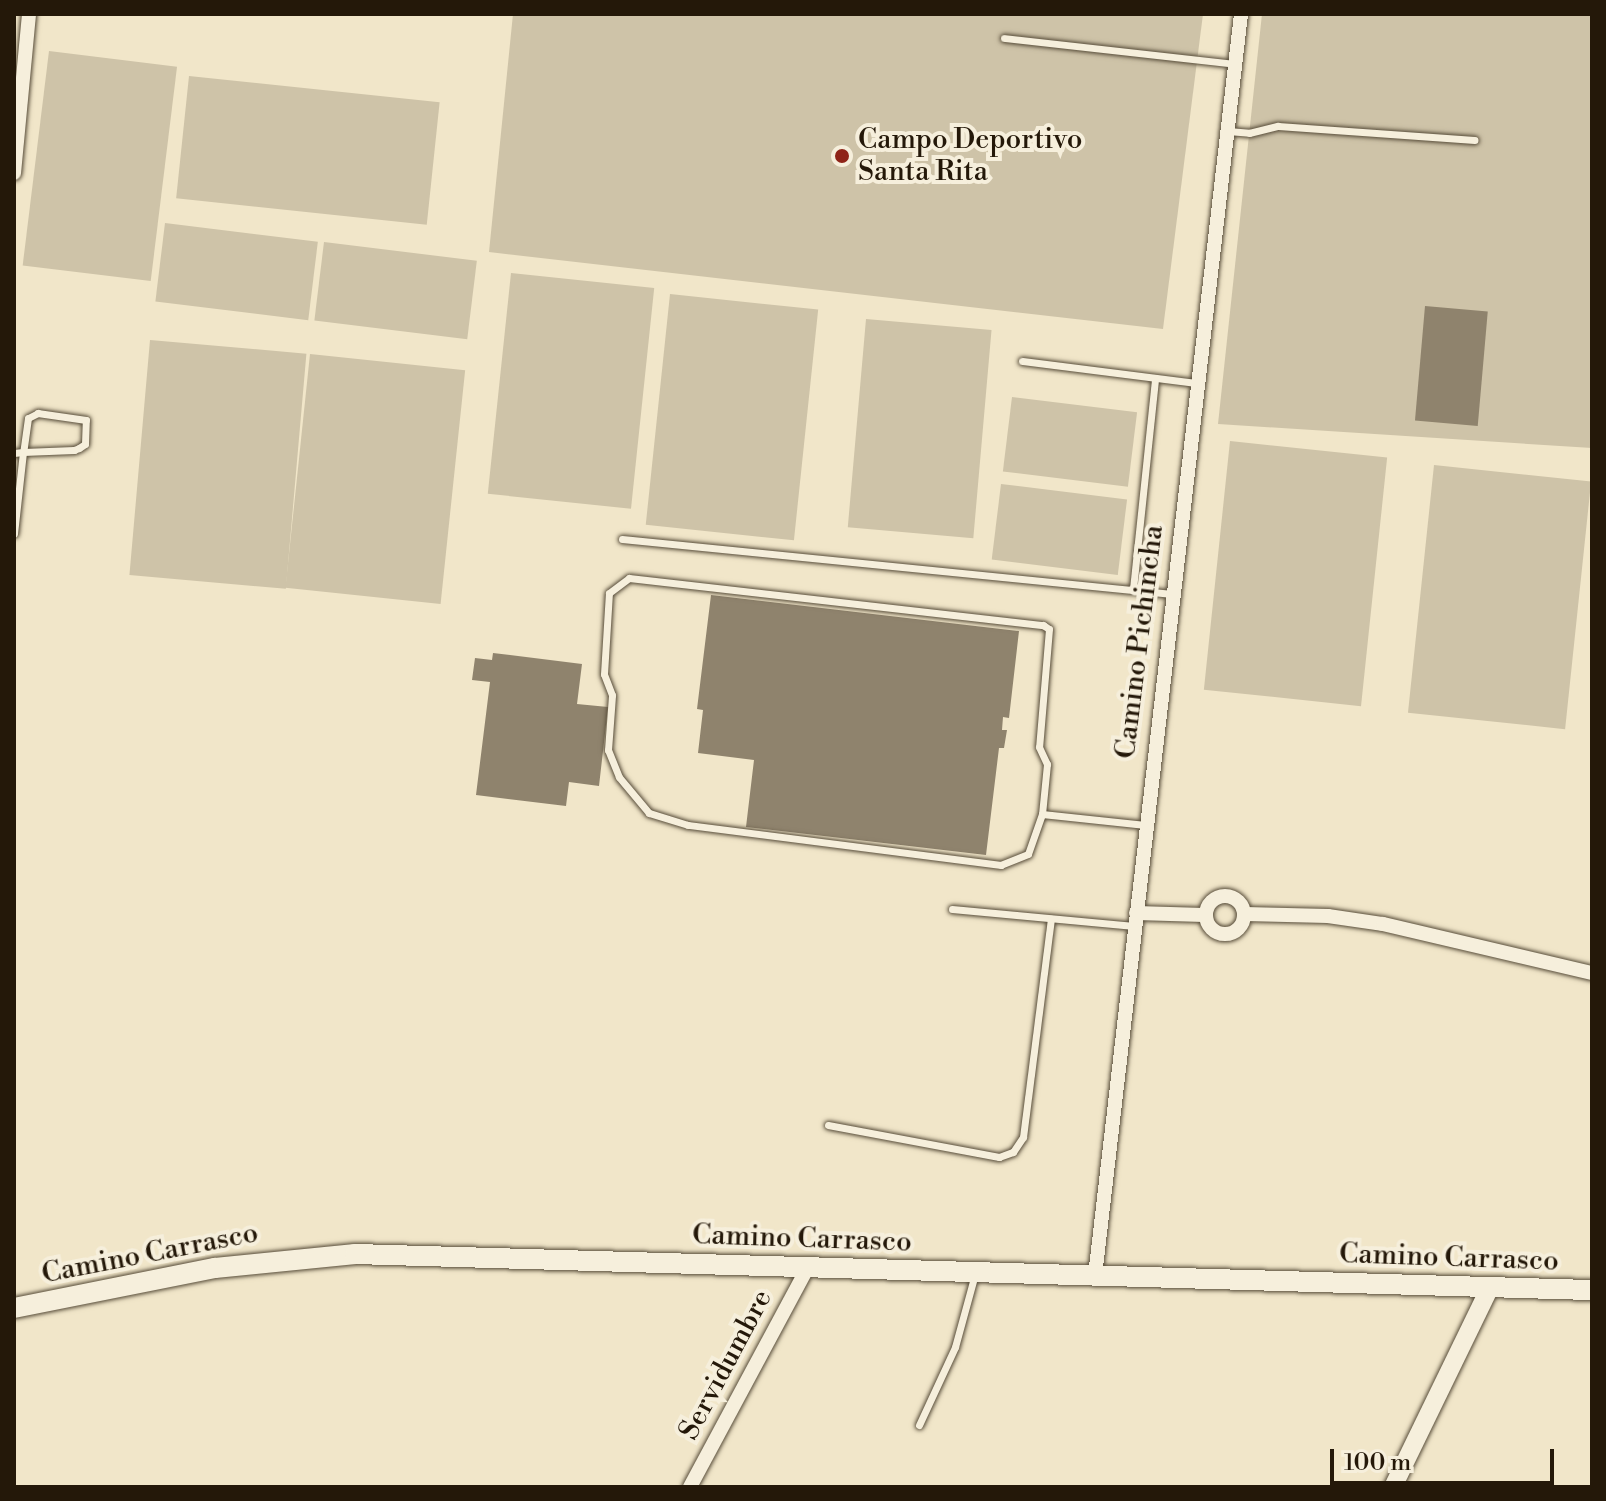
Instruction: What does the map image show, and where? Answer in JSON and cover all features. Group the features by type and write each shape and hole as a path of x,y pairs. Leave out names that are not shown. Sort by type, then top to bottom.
{"main road":[{"name":"Camino Carrasco","path":"14,1308 215,1268 355,1254 1592,1290"}],"street":[{"path":"14,173 29,14"},
{"name":"Camino Pichincha","path":"1095,1276 1241,14"},
{"path":"1218,896 1230,896 1240,903 1245,914 1241,926 1231,934 1218,934 1208,927 1204,915 1208,903 1218,896"},
{"path":"1245,914 1328,916 1383,924 1592,973"},
{"path":"1135,919 1204,915"},
{"name":"Servidumbre","path":"690,1487 808,1267"},
{"path":"1393,1487 1490,1287"}],"lane":[{"path":"1004,38 1234,64"},
{"path":"1226,131 1249,133 1278,126 1475,140"},
{"path":"1022,361 1197,383"},
{"path":"1133,589 1155,378"},
{"path":"14,453 23,452 79,448 85,444 86,420 31,414 28,418 23,452 14,534"},
{"path":"622,539 1172,594"},
{"path":"641,578 1043,625 1050,635 1039,747 1047,764 1042,814 1028,854 1001,865 688,825 649,813 619,777 608,750 612,695 604,674 609,593 621,581 641,578"},
{"path":"1042,814 1145,825"},
{"path":"952,909 1051,919 1135,919"},
{"path":"828,1125 999,1157 1013,1152 1023,1137 1051,919"},
{"path":"919,1425 955,1347 975,1272"}],"shaded area":[{"name":"Campo Deportivo Santa Rita","path":"513,14 1203,14 1163,329 489,252"},
{"path":"1262,14 1592,14 1592,448 1218,424"},
{"path":"49,51 177,67 151,281 23,265"},
{"path":"189,76 440,102 427,225 176,198"},
{"path":"165,223 318,242 308,320 155,301"},
{"path":"324,242 477,261 467,339 314,320"},
{"path":"511,273 654,288 631,509 488,494"},
{"path":"670,294 818,310 794,540 646,525"},
{"path":"866,319 992,330 973,538 848,527"},
{"path":"150,340 306,354 286,589 129,575"},
{"path":"310,354 465,370 441,604 285,588"},
{"path":"1012,397 1137,412 1128,487 1003,471"},
{"path":"1230,441 1387,458 1361,706 1204,690"},
{"path":"1434,465 1591,482 1565,729 1408,713"},
{"path":"1001,484 1127,499 1118,575 992,559"}],"building":[{"path":"1425,306 1488,311 1478,426 1415,421"},
{"path":"711,595 1019,631 1009,718 1003,717 1002,730 1007,730 1004,748 999,748 986,855 746,827 754,760 698,753 703,710 697,709"},
{"path":"493,653 582,664 577,704 608,707 599,786 569,782 566,806 476,795 490,682 472,680 475,658 492,660"}],"place":[{"name":"Campo Deportivo Santa Rita","path":"842,156"}]}
